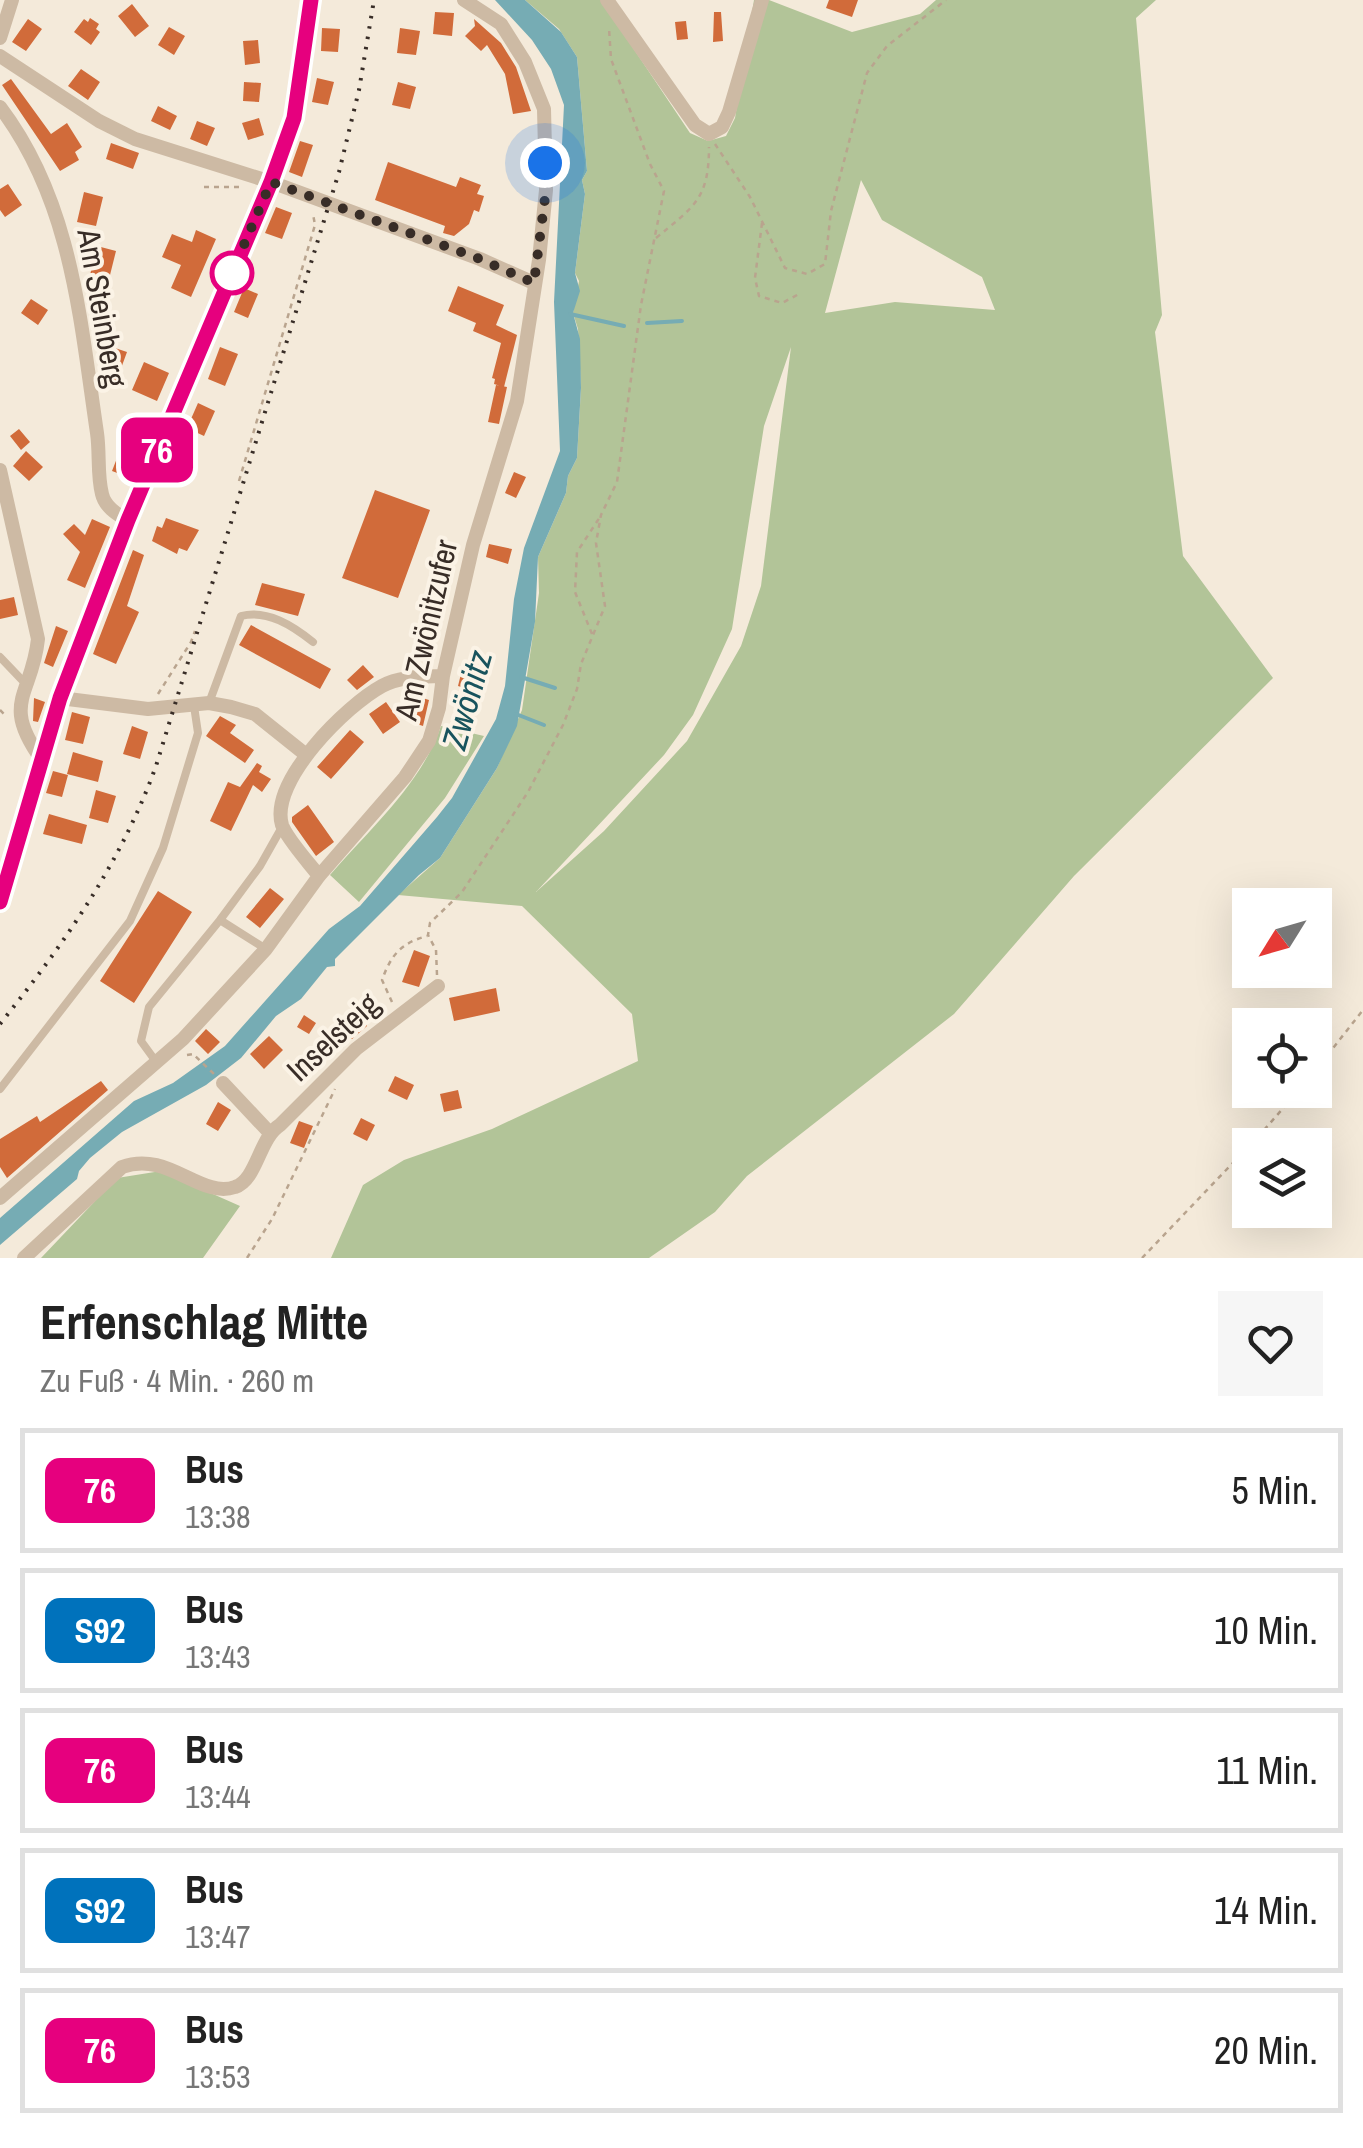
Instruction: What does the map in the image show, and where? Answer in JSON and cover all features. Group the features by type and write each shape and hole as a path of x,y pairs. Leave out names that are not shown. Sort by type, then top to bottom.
{"main road":[{"path":"0,902 60,698 128,520 271,182 294,118 311,0"}],"street":[{"path":"0,38 12,0"},
{"name":"Am Zwönitzufer","path":"0,1198 183,1039 266,949 319,876 405,778 429,741 440,708 442,676 473,545 517,401 546,190 544,109 525,62 501,24 464,0"},
{"path":"607,1 695,125 709,134 722,127 728,112 762,0"},
{"path":"0,56 122,133 271,182 480,259 534,283"},
{"name":"Am Steinberg","path":"0,107 41,175 62,228 80,314 102,497 110,510 128,520"},
{"path":"0,470 38,639 36,658 22,680 14,724 42,760"},
{"path":"319,876 282,826 283,798 305,754 379,687 397,679 442,676"},
{"path":"60,698 148,710 202,705 255,714 305,754"},
{"name":"Inselsteig","path":"24,1258 122,1166 137,1161 151,1162 217,1189 235,1188 245,1181 269,1132 356,1049 438,986"},
{"path":"223,1084 269,1132"}],"lane":[{"path":"0,1089 130,922 163,848 198,733 202,705 241,616 252,613 273,618 312,642"},
{"path":"0,657 22,680"},
{"path":"157,1062 141,1041 149,1007 260,866 282,826"},
{"path":"220,920 266,949"}],"path":[{"path":"709,134 762,221 785,268 807,274 825,264 831,211 867,73 888,46 946,0"},
{"path":"593,635 575,592 578,552 617,482 641,305 664,191 611,59 607,1"},
{"path":"655,238 699,202 709,165 709,134"},
{"path":"204,187 236,188"},
{"path":"239,481 315,226 310,198"},
{"path":"762,221 755,278 759,296 782,303 799,294"},
{"path":"438,986 436,950 428,935 430,924 462,892 528,792 578,688 581,664 605,606 596,543 601,515"},
{"path":"148,710 195,631"},
{"path":"400,1012 382,980 393,954 410,941 428,935"},
{"path":"1332,1049 1363,1010"},
{"path":"201,1060 223,1084"},
{"path":"247,1258 272,1220 335,1089"},
{"path":"1265,1128 1284,1108"},
{"path":"1142,1258 1232,1164"}],"green space":[{"path":"525,0 601,0 690,133 708,141 726,136 735,118 754,0 769,0 852,32 920,14 936,0 1156,0 1136,18 1162,315 1155,332 1183,556 1273,678 1074,876 954,1014 747,1176 715,1212 649,1258 331,1258 363,1185 404,1160 492,1129 638,1061 632,1014 522,906 398,895 440,858 497,768 522,710 539,593 538,557 577,458 581,388 578,329 573,313 585,194 582,180 587,171 577,57 559,29","holes":["861,180 882,220 982,277 995,310 895,302 825,313","791,347 761,586 741,646 687,741 604,831 536,892 664,755 693,715 732,629 764,426"]},
{"path":"441,726 484,736 445,798 359,902 330,875 408,786"},
{"path":"161,1171 240,1206 203,1258 41,1258 117,1178"}],"water":[{"path":"495,0 525,0 561,32 577,57 587,171 582,180 585,194 575,273 580,291 573,313 580,339 577,458 538,557 535,622 517,726 497,768 440,858 335,959 335,966 327,967 301,999 276,1016 241,1058 206,1085 122,1132 90,1158 77,1179 0,1245 0,1218 134,1101 173,1083 225,1046 329,929 360,906 452,798 496,719 505,686 524,548 560,451 554,302 564,105 551,69 532,40"}],"building":[{"path":"829,0 858,0 852,17 826,8"},
{"path":"132,4 149,26 135,37 118,16"},
{"path":"435,12 454,13 452,36 433,34"},
{"path":"714,12 721,12 723,41 713,42"},
{"path":"90,18 99,24 96,29 100,32 91,45 74,32 84,19 88,22"},
{"path":"28,19 42,29 26,51 12,42"},
{"path":"474,19 501,43 516,67 531,111 513,114 505,74 487,45 481,51 465,36 475,26"},
{"path":"686,21 688,39 677,40 675,22"},
{"path":"169,27 185,36 174,55 158,45"},
{"path":"322,28 340,29 338,52 321,51"},
{"path":"400,28 420,31 416,55 397,53"},
{"path":"258,40 260,63 245,65 243,41"},
{"path":"81,69 100,82 88,100 68,86"},
{"path":"317,78 334,82 328,105 312,102"},
{"path":"11,79 51,134 67,123 82,147 75,152 79,160 60,171 2,85"},
{"path":"244,82 261,83 259,102 243,101"},
{"path":"398,82 416,87 410,109 392,105"},
{"path":"158,106 177,116 170,130 151,121"},
{"path":"259,118 264,135 248,140 242,123"},
{"path":"197,121 215,128 207,146 190,139"},
{"path":"300,141 313,145 302,177 289,172"},
{"path":"111,143 139,153 133,169 106,159"},
{"path":"388,162 456,187 460,177 481,185 477,194 484,196 479,212 474,210 469,224 454,236 443,233 445,226 375,200"},
{"path":"8,184 22,205 5,217 0,210 0,189"},
{"path":"84,192 103,197 96,226 77,222"},
{"path":"276,207 292,213 282,239 265,233"},
{"path":"196,230 216,239 191,297 171,288 181,265 162,257 172,234 192,242"},
{"path":"97,246 116,251 109,279 90,275"},
{"path":"458,286 504,305 496,325 517,335 504,387 494,384 492,378 501,343 473,331 476,323 448,311"},
{"path":"244,288 258,294 248,318 234,312"},
{"path":"31,299 48,310 38,325 21,313"},
{"path":"220,347 238,354 225,386 208,379"},
{"path":"115,348 127,352 116,382 104,377"},
{"path":"144,362 169,373 157,401 132,390"},
{"path":"496,385 507,387 499,424 488,422"},
{"path":"198,403 215,411 204,436 187,428"},
{"path":"19,429 30,442 21,450 10,436"},
{"path":"128,430 145,437 128,477 112,471"},
{"path":"26,451 43,467 29,481 13,466"},
{"path":"514,472 526,477 516,498 505,493"},
{"path":"375,490 430,510 398,598 342,578"},
{"path":"166,518 199,530 187,551 179,548 177,554 152,541 157,526 162,528"},
{"path":"92,519 110,527 85,588 67,580 80,552 63,534 74,524 85,535"},
{"path":"489,544 512,549 508,564 486,557"},
{"path":"133,550 144,555 127,606 139,612 116,664 93,654"},
{"path":"262,583 305,594 298,616 255,605"},
{"path":"14,597 18,615 0,619 0,600"},
{"path":"251,625 331,669 320,689 239,645"},
{"path":"56,626 68,631 53,667 44,663"},
{"path":"363,665 374,677 357,690 347,680"},
{"path":"463,666 483,671 478,692 458,686"},
{"path":"416,696 429,700 423,726 408,721"},
{"path":"34,698 45,702 38,722 33,721"},
{"path":"386,702 400,722 383,734 369,714"},
{"path":"72,712 90,717 83,744 65,740"},
{"path":"220,716 236,725 230,733 254,750 245,763 206,736"},
{"path":"132,726 148,732 140,759 123,754"},
{"path":"350,730 364,742 331,779 317,767"},
{"path":"73,752 103,761 98,782 67,774"},
{"path":"257,763 262,766 259,772 271,779 262,792 253,785 231,831 210,821 228,782 240,787"},
{"path":"53,771 68,775 62,797 46,793"},
{"path":"96,790 116,796 108,823 89,818"},
{"path":"308,805 334,842 316,856 292,822 292,817"},
{"path":"49,814 87,825 82,844 43,834"},
{"path":"270,888 284,899 260,928 246,917"},
{"path":"158,891 192,912 134,1003 100,981"},
{"path":"414,950 430,956 419,987 402,982"},
{"path":"496,988 500,1011 454,1021 449,998"},
{"path":"354,1012 367,1026 352,1039 339,1025"},
{"path":"304,1015 316,1023 309,1034 297,1027"},
{"path":"206,1029 220,1042 208,1054 195,1041"},
{"path":"269,1036 283,1050 264,1069 250,1054"},
{"path":"395,1076 414,1085 407,1100 388,1091"},
{"path":"101,1081 108,1090 7,1178 0,1167 0,1139 37,1116 40,1122"},
{"path":"458,1090 462,1108 444,1112 440,1094"},
{"path":"218,1102 231,1110 218,1131 206,1124"},
{"path":"361,1118 375,1125 367,1141 353,1134"},
{"path":"299,1121 313,1126 304,1148 290,1143"}],"waterway":[{"path":"570,314 624,326"},
{"path":"647,323 682,321"},
{"path":"521,677 555,688"},
{"path":"516,714 544,725"}],"railway":[{"path":"0,1024 89,901 126,836 156,766 339,172 359,90 374,0"}],"bus line":[{"name":"76","path":"0,902 60,698 128,520 271,182 294,118 311,0"}],"route":[{"path":"232,273 271,182 480,259 534,283 546,190 545,163"}],"water label":[{"name":"Zwönitz","path":"467,700"}]}
